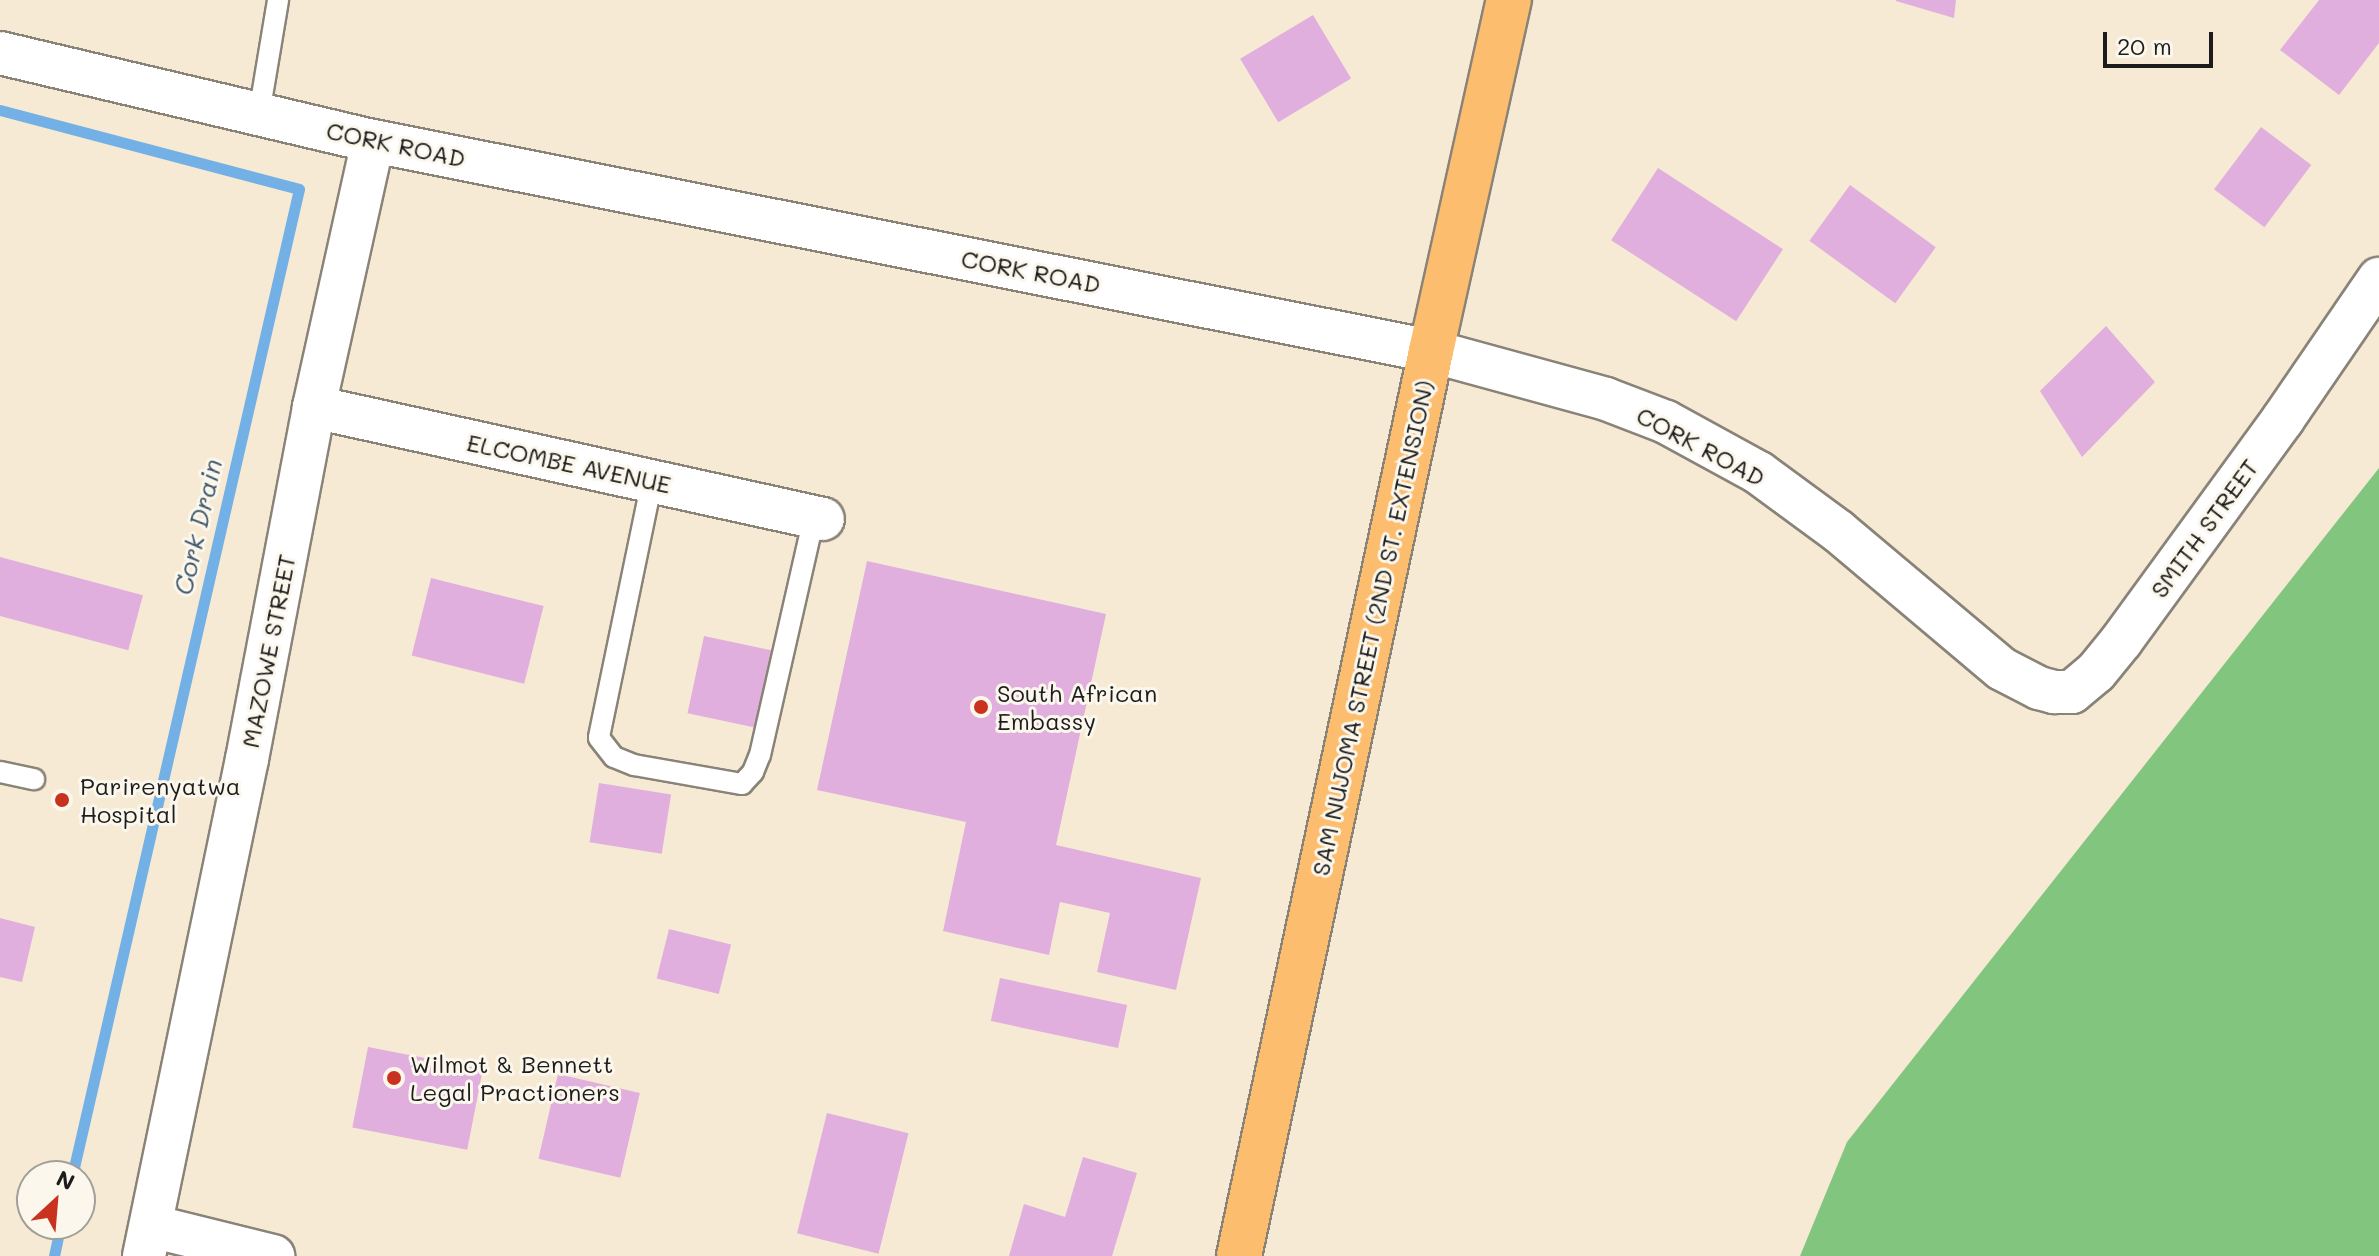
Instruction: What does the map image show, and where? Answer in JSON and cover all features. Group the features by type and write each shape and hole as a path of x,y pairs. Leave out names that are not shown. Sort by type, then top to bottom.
{"highway":[{"name":"SAM NUJOMA STREET (2ND ST. EXTENSION)","path":"1239,1256 1431,351 1509,0"}],"street":[{"name":"CORK ROAD","path":"0,53 373,141 1431,351 1606,399 1666,422 1759,473 1838,531 1987,658"},
{"name":"MAZOWE STREET","path":"147,1241 247,759 314,407 373,141"},
{"name":"SMITH STREET","path":"1987,658 2022,680 2054,692 2072,692 2096,672 2165,583 2379,279"},
{"name":"ELCOMBE AVENUE","path":"314,407 819,518"},
{"path":"147,1241 273,1256"}],"lane":[{"path":"259,114 278,0"},
{"path":"652,481 599,738 614,757 634,765 742,784 753,772 760,755 819,518"},
{"path":"0,772 34,779"}],"green space":[{"path":"2379,468 2379,1256 1800,1256 1847,1142"}],"building":[{"path":"1896,0 1956,0 1954,18 1896,1"},
{"path":"2319,0 2379,0 2379,43 2339,95 2280,50"},
{"path":"1313,15 1351,78 1278,122 1240,59"},
{"path":"2261,127 2311,165 2264,227 2214,189"},
{"path":"1658,168 1783,249 1736,321 1611,240"},
{"path":"1850,185 1936,247 1895,303 1809,241"},
{"path":"2106,326 2155,382 2082,457 2040,391"},
{"path":"0,557 143,595 128,650 0,616"},
{"path":"867,561 1106,614 1056,845 1201,878 1176,990 1097,972 1110,913 1060,902 1049,955 943,931 966,822 817,790"},
{"path":"431,578 544,606 524,684 412,656"},
{"path":"704,636 778,652 762,729 688,713"},
{"path":"599,783 671,794 662,854 590,842"},
{"path":"0,918 35,927 22,982 0,977"},
{"path":"669,929 731,944 719,994 657,978"},
{"path":"1000,978 1127,1005 1118,1048 991,1021"},
{"path":"368,1047 483,1069 467,1150 352,1127"},
{"path":"558,1074 640,1093 620,1178 538,1159"},
{"path":"827,1113 909,1133 879,1254 797,1233"},
{"path":"1083,1157 1137,1173 1112,1256 1009,1256 1024,1204 1065,1217"}],"waterway":[{"name":"Cork Drain","path":"0,110 299,189 76,1160"},
{"name":"Cork Drain","path":"54,1256 58,1240"}],"place":[{"name":"South African Embassy","path":"981,707"},
{"name":"Parirenyatwa Hospital","path":"62,800"},
{"name":"Wilmot & Bennett Legal Practioners","path":"394,1078"}]}
